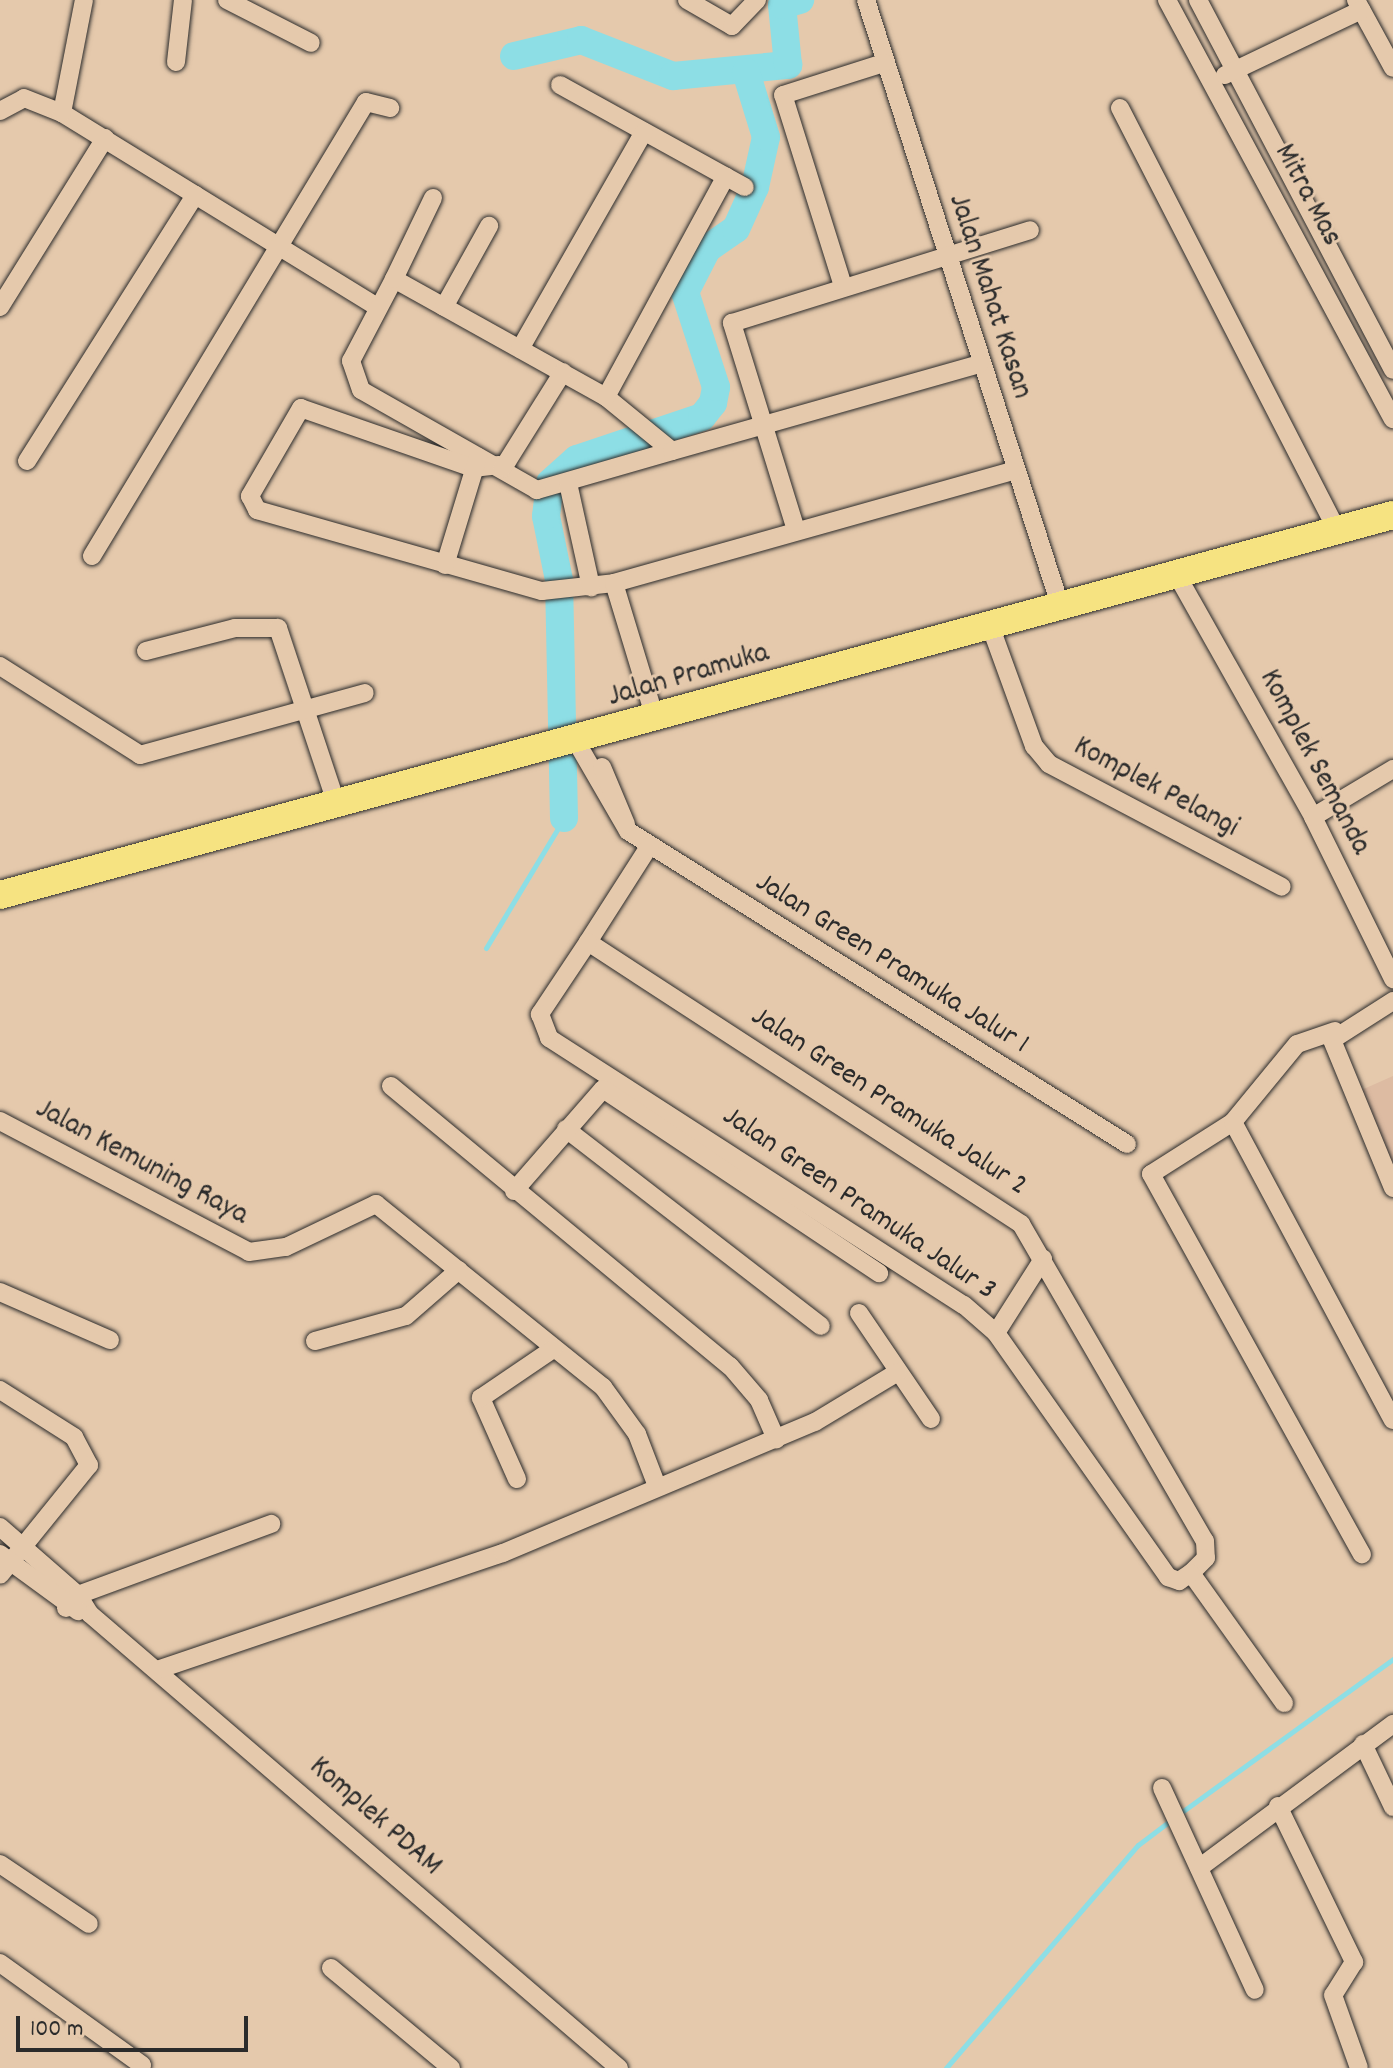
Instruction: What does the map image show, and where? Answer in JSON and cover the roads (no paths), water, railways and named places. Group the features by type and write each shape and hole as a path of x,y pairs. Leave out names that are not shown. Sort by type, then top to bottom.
{"main road":[{"name":"Jalan Pramuka","path":"0,895 656,721 1339,534 1393,515"}],"street":[{"path":"62,113 84,0"},
{"path":"176,62 183,0"},
{"path":"227,0 311,43"},
{"path":"687,0 732,26 757,0"},
{"name":"Mitra Mas","path":"1167,0 1393,419"},
{"name":"Mitra Mas","path":"1198,0 1393,370"},
{"name":"Jalan Mahat Kasan","path":"866,1 1012,471 1061,608"},
{"path":"1211,80 1235,71 1359,5 1393,68"},
{"path":"843,286 783,95 791,86 884,63"},
{"path":"560,85 745,187"},
{"path":"0,111 24,98 62,113 277,248 376,306"},
{"path":"92,556 366,102 390,108"},
{"path":"1120,108 1339,534"},
{"path":"520,349 644,132"},
{"path":"0,307 105,138"},
{"path":"606,397 726,176"},
{"path":"27,461 195,195"},
{"path":"433,198 351,361 356,384 476,459"},
{"path":"444,307 489,226"},
{"path":"796,530 732,323 1030,230"},
{"path":"1303,250 1323,240"},
{"path":"394,279 606,397 660,441"},
{"path":"980,364 762,425 660,441 556,486 476,459 301,408 252,487 257,510 542,591 614,583 1012,471"},
{"path":"501,467 563,372"},
{"path":"445,565 476,459"},
{"path":"556,486 582,588"},
{"name":"Komplek Semanda","path":"1178,577 1313,817 1393,979"},
{"path":"614,583 656,721"},
{"path":"146,651 274,626 337,805"},
{"name":"Komplek Pelangi","path":"991,628 1034,746 1049,764 1282,887"},
{"path":"0,666 136,754 365,693"},
{"name":"Jalan Green Pramuka Jalur 1","path":"571,744 628,831 1127,1144"},
{"path":"1313,817 1393,769"},
{"path":"588,942 650,845"},
{"name":"Jalan Green Pramuka Jalur 2","path":"588,942 1007,1211 1043,1259 1205,1541 1206,1558 1191,1573"},
{"name":"Jalan Green Pramuka Jalur 3","path":"588,942 540,1014 549,1038 913,1270 996,1333 1168,1577 1179,1581 1191,1573"},
{"path":"1362,1554 1152,1181 1155,1168 1233,1122 1297,1044 1335,1031 1393,1001"},
{"path":"1335,1031 1333,1046 1393,1188"},
{"path":"391,1086 514,1191 730,1366 759,1400 776,1439"},
{"path":"514,1191 594,1092 608,1090 879,1273"},
{"name":"Jalan Kemuning Raya","path":"0,1121 249,1252 286,1247 376,1204 500,1302 624,1409 657,1486"},
{"path":"1233,1122 1393,1420"},
{"path":"566,1129 821,1326"},
{"path":"996,1333 1043,1259"},
{"path":"315,1341 406,1316 459,1270"},
{"path":"0,1292 110,1340"},
{"path":"859,1313 931,1419"},
{"path":"517,1479 481,1398 553,1349"},
{"path":"157,1670 503,1553 657,1486 776,1439 898,1372"},
{"path":"0,1390 74,1437 89,1456 85,1476 3,1564"},
{"path":"72,1601 271,1524"},
{"name":"Komplek PDAM","path":"0,1527 72,1601"},
{"name":"Komplek PDAM","path":"3,1564 90,1614 619,2068"},
{"path":"1191,1573 1284,1703"},
{"path":"1199,1868 1278,1806 1393,1724"},
{"path":"1363,1744 1393,1807"},
{"path":"1162,1788 1255,1990"},
{"path":"1278,1806 1354,1962 1333,1995 1359,2068"},
{"path":"0,1864 89,1924"},
{"path":"0,1963 142,2065"},
{"path":"331,1968 451,2068"}],"waterway":[{"path":"514,56 581,40 673,76 788,65 782,5 800,0"},
{"path":"564,818 559,580 546,516 550,483 577,459 702,417 713,403 716,387 685,292 707,249 736,229 755,187 766,137 746,72"},
{"path":"486,948 564,818"},
{"path":"1179,1814 1393,1659"},
{"path":"946,2068 1138,1845 1171,1820"}]}
